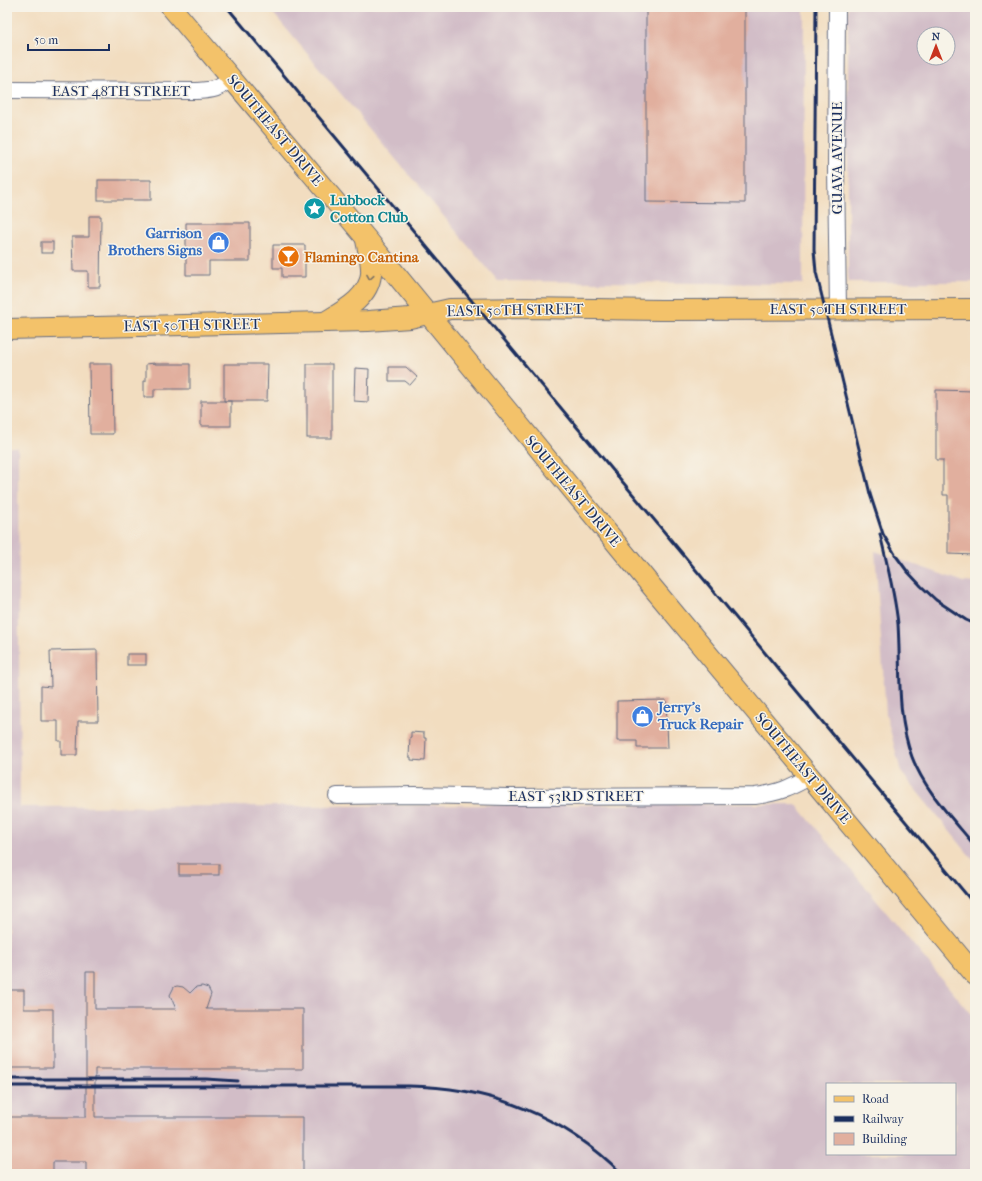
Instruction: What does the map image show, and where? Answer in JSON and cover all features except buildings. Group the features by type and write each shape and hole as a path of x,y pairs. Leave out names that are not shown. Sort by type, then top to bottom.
{"main road":[{"name":"SOUTHEAST DRIVE","path":"170,7 366,238 648,582 975,975"},
{"path":"325,322 357,301 366,290 371,275 366,238"},
{"name":"EAST 50TH STREET","path":"7,329 325,322 410,318 450,309 478,308 975,309"}],"street":[{"name":"GUAVA AVENUE","path":"837,7 836,168 838,309"},
{"name":"EAST 48TH STREET","path":"7,90 197,91 220,88 232,80"},
{"name":"EAST 53RD STREET","path":"336,796 755,796 771,794 787,789 810,776"}],"shaded area":[{"path":"268,7 804,7 803,284 498,281"},
{"path":"848,7 975,7 975,282 848,282"},
{"path":"7,448 18,448 20,807 796,804 975,1019 975,1174 7,1174"},
{"path":"875,551 964,582 975,583 975,862 901,772 886,714"}],"railway":[{"path":"227,7 975,905"},
{"path":"816,7 814,250 816,272 870,494 883,534 907,571 936,600 966,620 975,624"},
{"path":"880,534 897,613 901,708 907,741 917,769 924,781 940,804 975,846"},
{"path":"7,1079 206,1079 238,1081"},
{"path":"7,1086 409,1086 468,1092 497,1099 550,1121 576,1136 600,1154 622,1174"}],"place":[{"name":"Lubbock Cotton Club","path":"315,209"},
{"name":"Garrison Brothers Signs","path":"218,242"},
{"name":"Flamingo Cantina","path":"289,257"},
{"name":"Jerry's Truck Repair","path":"642,716"}]}
